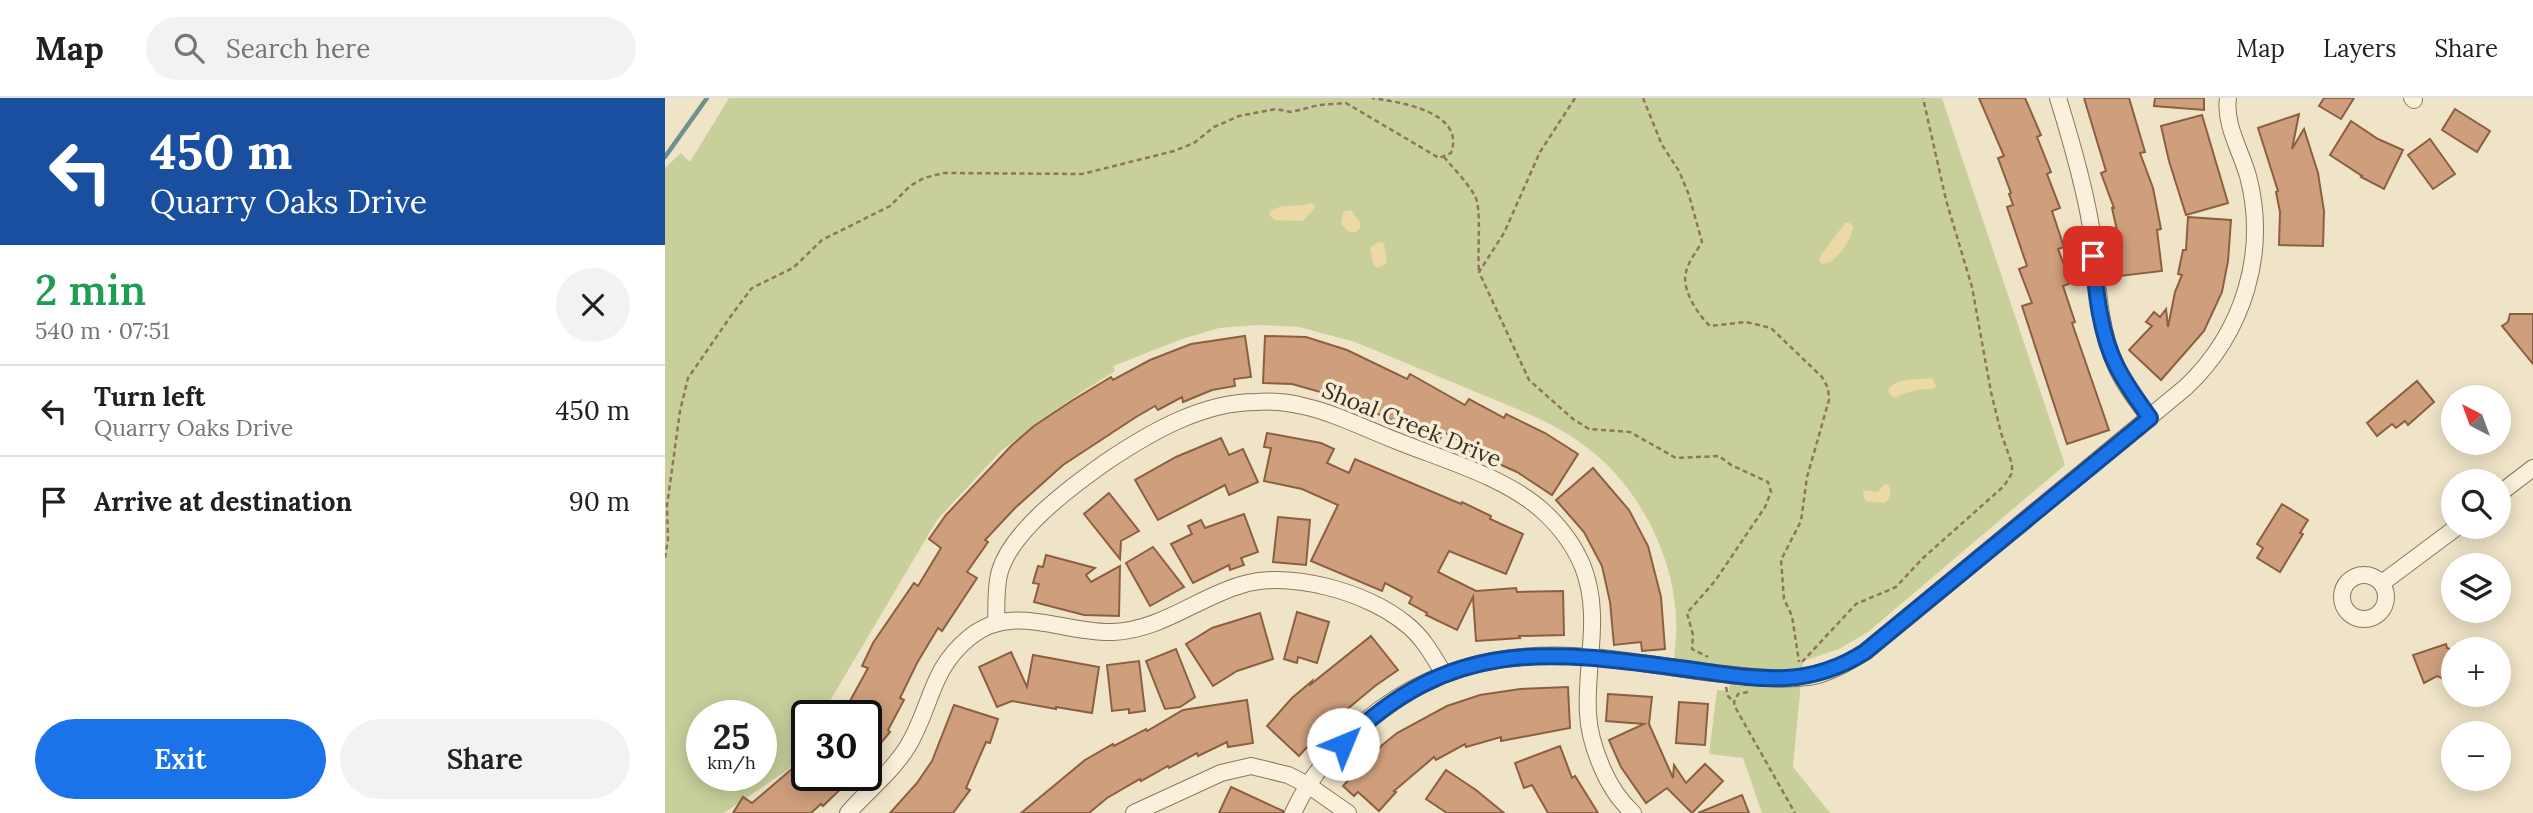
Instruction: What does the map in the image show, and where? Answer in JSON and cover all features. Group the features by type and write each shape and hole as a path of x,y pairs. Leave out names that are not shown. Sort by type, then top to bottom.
{"street":[{"path":"2058,98 2084,193 2091,229 2098,302 2109,348 2124,381 2150,418"},
{"path":"1293,813 1319,769 1368,719 1411,690 1444,674 1496,660 1531,656 1591,657 1728,675 1781,678 1815,676 1849,662 1888,634 2150,418 2210,361 2233,324 2249,280 2256,236 2256,215 2247,174 2229,118 2228,98"},
{"name":"Shoal Creek Drive","path":"996,623 1000,570 1007,556 1034,522 1080,480 1133,444 1184,419 1232,404 1277,402 1321,410 1509,487 1543,511 1574,549 1590,588 1594,626 1588,713 1593,745 1607,779 1633,813"},
{"path":"2511,485 2533,468"},
{"path":"2382,583 2441,539"},
{"path":"848,813 899,759 917,729 939,672 949,657 972,636 996,623 1013,619 1030,619 1090,631 1130,630 1163,620 1241,585 1262,581 1298,581 1335,589 1395,615 1419,635 1444,674"},
{"path":"1133,813 1237,768 1266,769 1288,775 1308,785 1348,813"}],"path":[{"path":"665,558 668,539 667,506 680,411 688,377 752,288 793,268 822,240 890,206 910,186 924,178 944,173 1082,174 1174,151 1194,144 1214,127 1240,116 1276,110 1291,112 1319,105 1346,103 1439,158 1451,153 1455,143 1452,132 1441,120 1420,106 1372,98"},
{"path":"1479,272 1504,233 1540,152 1575,98"},
{"path":"1643,98 1662,145 1679,171 1698,225 1702,242 1686,272 1686,285 1699,316 1710,326 1746,322 1771,328 1822,377 1828,388 1829,400 1807,477 1801,521 1781,560 1784,599 1793,616 1800,665 1856,604 1896,587 1923,558 2004,486 2012,473 2012,464 1991,392 1972,287 1946,200 1923,98"},
{"path":"1444,156 1476,197 1479,209 1479,272 1529,380 1573,419 1589,429 1630,432 1676,458 1719,456 1731,465 1768,482 1771,492 1765,507 1715,581 1687,613 1693,635 1692,649 1717,661"},
{"path":"1728,675 1726,690 1731,701 1734,702 1795,813"},
{"path":"1734,702 1738,694 1748,692"}],"green space":[{"path":"729,98 1942,98 2065,465 1868,632 1839,649 1803,661 1793,767 1830,813 1762,813 1743,758 1709,754 1717,690 1729,691 1731,667 1674,660 1676,622 1673,593 1660,545 1636,500 1604,462 1572,437 1536,417 1355,342 1299,327 1259,325 1219,328 1182,339 1116,365 1113,367 1115,371 1002,450 937,520 830,700 791,700 789,769 777,777 777,700 686,700 686,791 756,791 724,813 665,813 665,168 681,153 690,162"}],"sand":[{"path":"1311,203 1315,205 1314,209 1303,221 1275,220 1269,215 1271,210 1276,208"},
{"path":"1351,210 1360,223 1356,232 1349,232 1341,224 1343,212"},
{"path":"1845,223 1850,223 1853,227 1846,244 1838,256 1822,264 1819,260 1821,255"},
{"path":"1384,243 1387,263 1378,268 1374,266 1370,247"},
{"path":"1932,378 1936,386 1933,389 1913,391 1895,398 1888,390 1902,381"},
{"path":"1886,483 1890,493 1885,503 1866,501 1863,490 1877,492"}],"building":[{"path":"1979,98 2025,98 2041,135 2037,137 2051,172 2047,174 2060,208 2052,211 2064,247 2058,249 2071,283 2063,286 2075,322 2072,323 2109,430 2067,444 2022,306 2032,303 2019,269 2027,266 2007,207 2013,205 2009,194 2011,193 1998,158 2004,156"},
{"path":"2084,98 2129,98 2145,152 2140,153 2153,188 2161,229 2157,230 2162,271 2120,276 2116,245 2120,244 2114,208 2101,173 2106,171"},
{"path":"2155,98 2204,98 2204,110 2154,106"},
{"path":"2324,98 2354,98 2341,119 2319,106"},
{"path":"2455,109 2490,131 2477,152 2442,130"},
{"path":"2299,114 2292,149 2304,129 2318,173 2324,211 2323,246 2279,245 2278,191 2258,128"},
{"path":"2202,115 2228,203 2186,215 2161,126"},
{"path":"2351,121 2378,139 2403,150 2384,189 2330,155"},
{"path":"2430,139 2455,174 2433,189 2408,155"},
{"path":"2188,217 2231,220 2228,261 2222,292 2204,331 2161,380 2129,350 2152,326 2146,322 2154,312 2160,317 2166,309 2168,327 2175,292 2182,275 2178,274 2183,250 2186,250"},
{"path":"2510,314 2533,314 2533,364 2502,326 2508,322"},
{"path":"1245,336 1251,377 1234,379 1235,386 1212,390 1183,402 1182,397 1158,410 1155,406 1063,465 1015,508 985,540 988,542 967,572 977,578 942,631 938,628 917,663 900,698 904,700 888,730 890,732 882,742 882,700 851,700 868,668 862,666 873,643 914,583 918,586 941,548 929,539 946,515 1011,446 1034,426 1111,377 1113,380 1150,360 1191,344"},
{"path":"1265,336 1306,337 1347,350 1407,379 1410,374 1465,405 1469,399 1504,418 1506,414 1545,433 1578,454 1552,495 1517,472 1465,449 1467,445 1444,432 1439,441 1403,421 1401,425 1332,392 1331,395 1292,384 1263,383"},
{"path":"2417,381 2434,402 2408,425 2405,421 2396,428 2392,424 2377,436 2367,423"},
{"path":"1267,433 1321,443 1334,449 1327,463 1349,473 1355,459 1461,504 1462,502 1523,534 1506,574 1449,551 1438,572 1476,591 1516,588 1517,592 1563,591 1564,635 1476,641 1473,597 1457,630 1426,615 1427,613 1409,603 1412,597 1385,583 1382,591 1311,561 1338,505 1302,489 1264,481 1271,448 1264,447"},
{"path":"1221,438 1229,455 1243,449 1258,482 1229,495 1225,485 1158,520 1135,480 1176,457"},
{"path":"1593,468 1629,510 1648,546 1661,597 1665,649 1642,651 1641,642 1614,645 1610,602 1602,566 1584,532 1556,500"},
{"path":"1109,493 1139,531 1121,541 1120,559 1084,514"},
{"path":"2282,504 2308,520 2300,533 2303,534 2280,572 2257,558 2263,548 2257,544"},
{"path":"1244,514 1258,552 1241,558 1244,565 1230,570 1229,565 1193,583 1171,544 1192,534 1188,526 1201,520 1205,528"},
{"path":"1278,517 1310,520 1306,565 1273,562"},
{"path":"1153,547 1184,587 1150,606 1126,563"},
{"path":"1046,555 1095,568 1086,575 1091,582 1120,566 1119,616 1084,615 1034,602 1039,584 1033,583 1038,566 1043,567"},
{"path":"1297,612 1329,622 1317,663 1298,657 1297,663 1284,659"},
{"path":"1260,613 1273,659 1237,671 1213,686 1186,644 1212,628"},
{"path":"1371,636 1398,670 1315,736 1299,756 1267,726 1292,698"},
{"path":"2441,646 2441,678 2437,676 2424,683 2413,655"},
{"path":"1176,649 1195,697 1180,707 1165,709 1146,661"},
{"path":"1011,652 1027,687 1033,655 1099,667 1092,713 1012,701 997,707 979,667"},
{"path":"1139,661 1145,711 1112,711 1107,665"},
{"path":"1568,687 1570,728 1501,741 1501,737 1466,747 1465,744 1436,760 1434,757 1394,791 1396,792 1379,811 1358,792 1354,796 1343,786 1375,751 1397,733 1447,706 1480,695 1520,689"},
{"path":"1608,694 1652,697 1649,724 1673,778 1674,765 1686,783 1705,764 1723,781 1692,813 1667,788 1646,803 1621,767 1609,740 1644,724 1606,721"},
{"path":"1247,700 1253,743 1228,747 1227,742 1198,756 1197,753 1141,781 1140,779 1107,798 1089,813 1021,813 1085,760 1113,744 1114,746 1146,729 1147,731 1183,710"},
{"path":"1679,702 1708,704 1705,745 1676,743"},
{"path":"954,705 998,719 990,743 986,742 966,788 970,790 953,813 890,813 917,783 932,761"},
{"path":"1560,746 1572,778 1575,776 1598,813 1548,813 1532,785 1524,788 1515,763"},
{"path":"791,770 791,791 838,791 811,813 733,813 743,797 752,803 766,791 777,791 777,782"},
{"path":"1446,770 1504,813 1447,813 1426,799"},
{"path":"1231,787 1283,811 1283,813 1219,813"},
{"path":"1742,795 1749,813 1698,813"}],"waterway":[{"path":"665,157 707,98"}],"route":[{"path":"1343,744 1386,705 1420,685 1444,674 1496,660 1558,655 1591,657 1728,675 1781,678 1815,676 1865,652 2150,418 2124,381 2109,348 2098,302 2093,256"}]}
